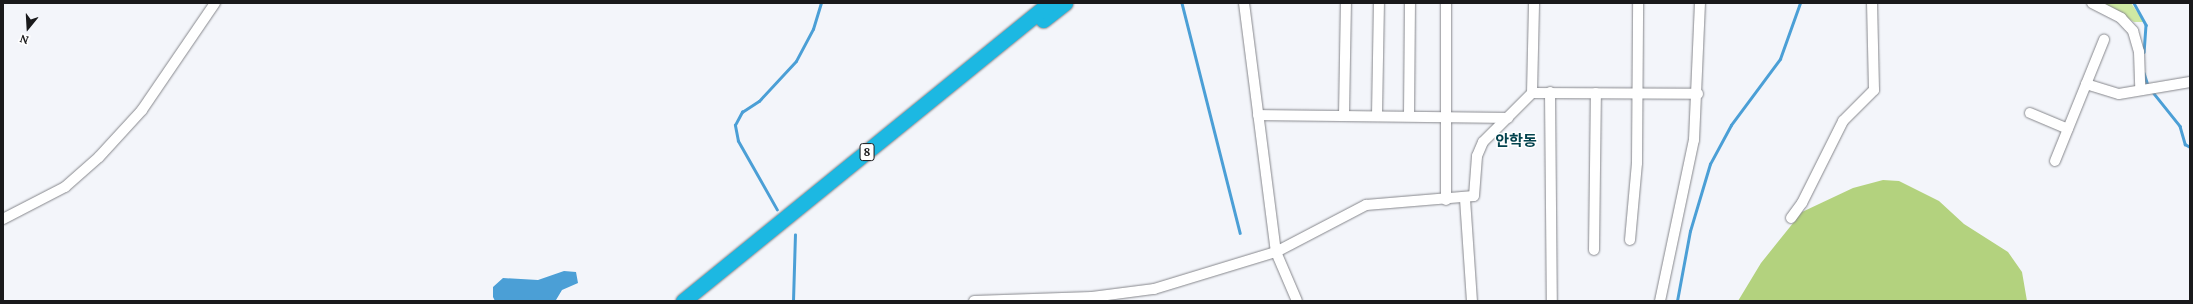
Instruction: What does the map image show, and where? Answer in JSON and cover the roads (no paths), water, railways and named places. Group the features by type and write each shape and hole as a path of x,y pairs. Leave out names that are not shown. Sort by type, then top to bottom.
{"highway":[{"name":"8","path":"683,301 1050,3"},
{"name":"8","path":"698,301 1065,3"}],"street":[{"path":"5,217 65,187 99,157 142,110 215,3"},
{"path":"1244,3 1276,252 1297,301"},
{"path":"1344,115 1346,3"},
{"path":"1377,115 1379,3"},
{"path":"1409,116 1410,3"},
{"path":"1446,3 1446,200"},
{"path":"974,301 1091,299 1146,296 1276,252 1366,205 1465,199 1474,196 1477,156 1483,142 1532,93 1534,3"},
{"path":"1630,240 1637,163 1638,3"},
{"path":"1660,301 1691,163 1698,94 1700,3"},
{"path":"1791,218 1802,203 1843,121 1874,90 1872,3"},
{"path":"2092,3 2121,18 2133,32 2139,52 2140,90"},
{"path":"2055,161 2104,40"},
{"path":"2086,84 2120,94 2190,82"},
{"path":"1550,92 1552,301"},
{"path":"1532,93 1698,94"},
{"path":"1594,250 1596,93"},
{"path":"2030,113 2068,129"},
{"path":"1258,115 1377,115 1508,118"},
{"path":"1465,199 1472,301"}],"water":[{"path":"564,271 576,272 578,283 562,290 556,300 495,301 493,297 493,287 503,278 538,280"}],"waterway":[{"path":"777,210 738,141 735,125 742,112 759,101 796,61 813,29 821,3"},
{"path":"1182,3 1240,233"},
{"path":"1677,301 1690,231 1710,164 1731,125 1780,59 1800,3"},
{"path":"2134,3 2146,25 2144,52"},
{"path":"2144,73 2148,85"},
{"path":"2152,91 2180,126 2185,144 2190,147"},
{"path":"793,301 795,235"}],"district":[{"name":"안학동","path":"1516,141"}]}
